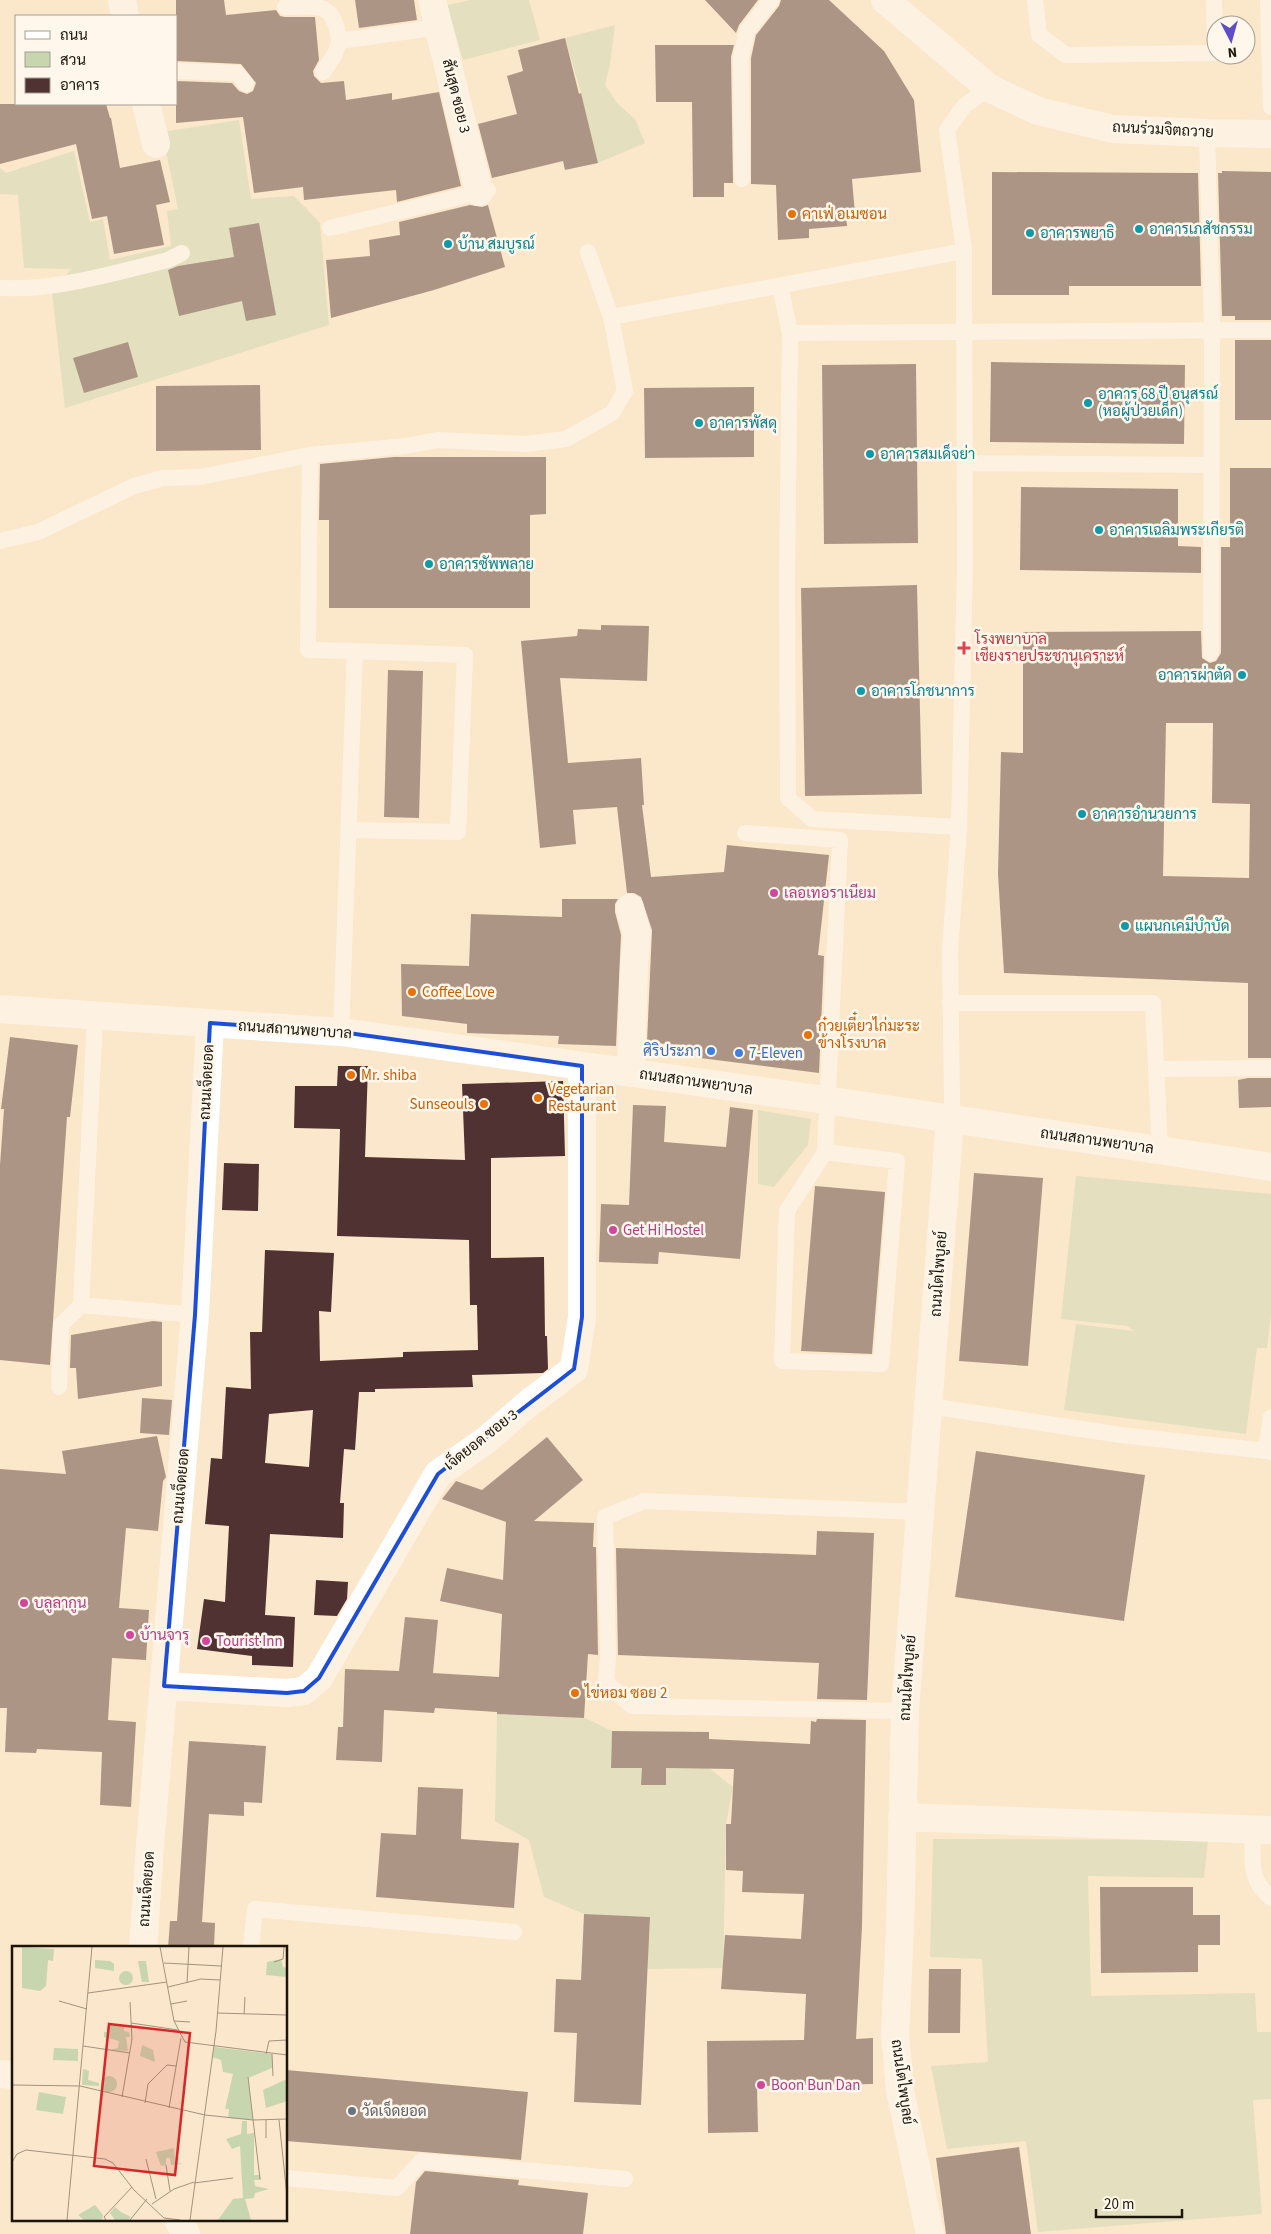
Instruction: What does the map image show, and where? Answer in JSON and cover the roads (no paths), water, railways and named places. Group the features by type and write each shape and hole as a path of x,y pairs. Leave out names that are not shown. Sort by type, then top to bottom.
{"street":[{"path":"122,0 125,15"},
{"name":"สันสุด ซอย 3","path":"432,0 484,191"},
{"name":"ถนนร่วมจิตถวาย","path":"885,0 989,88 1038,111 1113,129 1271,134"},
{"path":"146,105 156,144"},
{"path":"630,908 637,934 634,965 631,1073"},
{"name":"ถนนสถานพยาบาล","path":"0,1009 341,1032 826,1100 1271,1167"},
{"name":"ถนนเจ็ดยอด","path":"143,1946 195,1315 210,1023"},
{"name":"เจ็ดยอด ซอย 3","path":"164,1686 287,1693 304,1691 320,1678 438,1474 485,1441 529,1403 574,1369 582,1317 582,1066"},
{"name":"ถนนโตไพบูลย์","path":"930,2234 900,2090 895,2034 906,1710 950,1119"},
{"path":"902,1816 1262,1830"},
{"path":"179,2222 186,2234"}],"lane":[{"path":"742,179 741,57 747,31 771,0"},
{"path":"1034,0 1038,34 1066,55 1214,53 1214,0"},
{"path":"1268,0 1271,107"},
{"path":"285,7 320,8 332,14 337,23 339,41 334,54 323,72"},
{"path":"339,41 439,27"},
{"path":"178,71 237,73 246,84"},
{"path":"950,1119 952,1102 951,924 960,826 965,463 964,251 947,130 964,106 989,88"},
{"path":"1207,133 1212,331 1211,653"},
{"name":"สันสุด ซอย 3","path":"330,228 484,191"},
{"path":"611,317 964,251"},
{"path":"0,541 38,532 134,486 163,478 200,477 310,455 406,446 437,440 525,444 566,439 612,413 625,391 611,317 588,252"},
{"path":"0,288 18,289 54,286 168,260 182,253"},
{"path":"780,286 790,333 787,577 788,798 812,819 960,826"},
{"path":"790,333 1271,330"},
{"path":"310,455 308,650 465,655 458,832 349,830"},
{"path":"965,463 1211,465"},
{"path":"341,1032 355,651"},
{"path":"746,833 840,840 825,1152 786,1211 782,1361 881,1364 897,1161 825,1152"},
{"path":"950,1003 1154,1004 1160,1150"},
{"path":"59,1387 61,1325 81,1305 95,1016"},
{"path":"1156,1069 1271,1068"},
{"path":"81,1305 195,1315"},
{"path":"929,1406 1121,1435 1268,1451 1271,1416"},
{"path":"906,1710 632,1706 606,1682 608,1657 605,1517 644,1501 921,1512"},
{"path":"1262,1830 1254,1877 1261,1890 1271,1898"},
{"path":"251,1946 255,1909 514,1932"},
{"path":"288,2178 397,2188 421,2161 625,2179"}],"place":[{"name":"คาเฟ่ อเมซอน","path":"792,214"},
{"name":"อาคารเภสัชกรรม","path":"1139,229"},
{"name":"อาคารพยาธิ","path":"1030,233"},
{"name":"บ้าน สมบูรณ์","path":"448,244"},
{"name":"อาคาร 68 ปี อนุสรณ์ (หอผู้ป่วยเด็ก)","path":"1088,403"},
{"name":"อาคารพัสดุ","path":"699,423"},
{"name":"อาคารสมเด็จย่า","path":"870,454"},
{"name":"อาคารเฉลิมพระเกียรติ","path":"1099,530"},
{"name":"อาคารซัพพลาย","path":"429,564"},
{"name":"โรงพยาบาล เชียงรายประชานุเคราะห์","path":"964,648"},
{"name":"อาคารผ่าตัด","path":"1242,675"},
{"name":"อาคารโภชนาการ","path":"861,691"},
{"name":"อาคารอำนวยการ","path":"1082,814"},
{"name":"เลอเทอราเนียม","path":"774,893"},
{"name":"แผนกเคมีบำบัด","path":"1125,926"},
{"name":"Coffee Love","path":"412,992"},
{"name":"ก๋วยเตี๋ยวไก่มะระ ข้างโรงบาล","path":"808,1035"},
{"name":"ศิริประภา","path":"711,1051"},
{"name":"7-Eleven","path":"739,1053"},
{"name":"Mr. shiba","path":"351,1075"},
{"name":"Vegetarian Restaurant","path":"538,1098"},
{"name":"Sunseouls","path":"484,1104"},
{"name":"Get Hi Hostel","path":"613,1230"},
{"name":"บลูลากูน","path":"24,1603"},
{"name":"บ้านจารุ","path":"130,1635"},
{"name":"Tourist Inn","path":"206,1641"},
{"name":"ไข่หอม ซอย 2","path":"575,1693"},
{"name":"Boon Bun Dan","path":"761,2085"},
{"name":"วัดเจ็ดยอด","path":"352,2111"}]}
